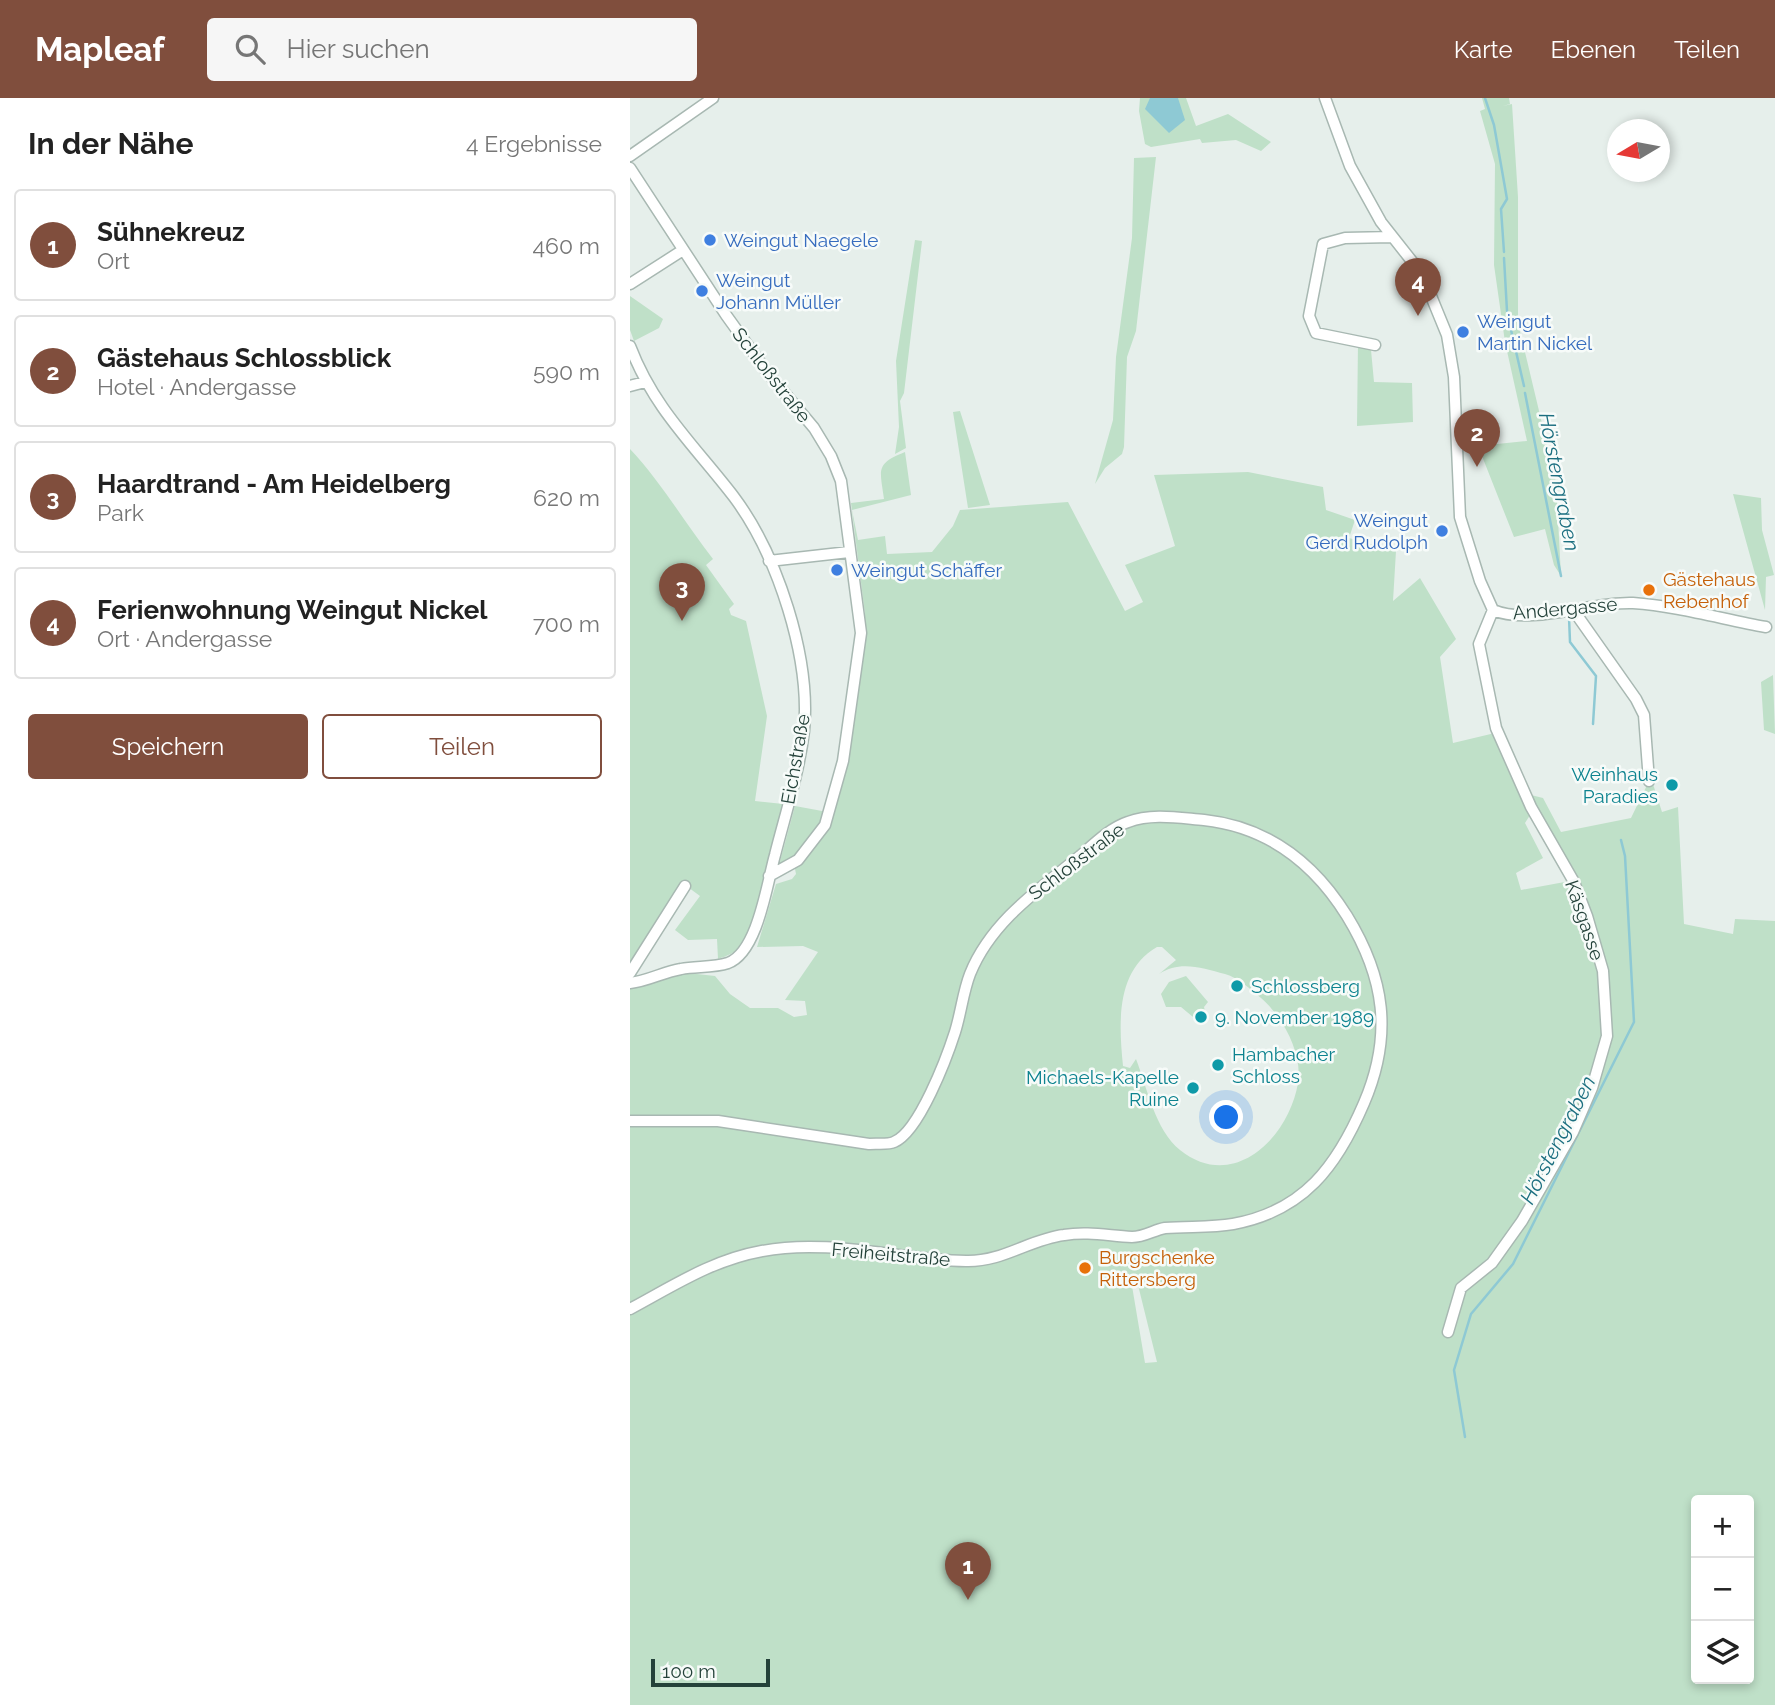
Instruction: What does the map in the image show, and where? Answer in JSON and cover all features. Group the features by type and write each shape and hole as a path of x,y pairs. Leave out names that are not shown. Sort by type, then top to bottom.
{"street":[{"path":"630,156 713,98"},
{"name":"Andergasse","path":"1325,98 1350,166 1392,237 1422,274 1447,335 1455,389 1460,517 1480,581 1493,610 1506,613 1574,611 1632,603 1766,626"},
{"name":"Schloßstraße","path":"630,168 758,359 809,421 831,456 841,481 861,633 843,761 825,825 798,860 769,876"},
{"path":"1375,345 1316,333 1309,316 1314,281 1322,244 1345,238 1392,237"},
{"path":"630,284 683,250"},
{"name":"Eichstraße","path":"630,346 645,382 671,423 736,501 769,561 799,652 805,710 799,760 769,876"},
{"path":"630,386 645,382"},
{"path":"769,561 849,552"},
{"name":"Käsgasse","path":"1448,1332 1461,1288 1492,1263 1522,1221 1573,1132 1592,1088 1607,1036 1603,971 1587,916 1574,882 1531,807 1496,728 1479,644 1493,610"},
{"path":"1574,611 1640,707 1647,729 1649,781"},
{"name":"Schloßstraße","path":"630,1121 718,1121 869,1143 894,1143 913,1128 928,1097 954,1035 970,973 992,936 1025,899 1111,831 1129,821 1153,817 1182,818 1250,829 1308,864 1326,885 1362,940 1374,968 1381,996 1379,1055 1370,1089 1344,1144 1319,1180 1294,1202 1267,1216 1233,1224 1161,1229 1135,1237 1119,1235"},
{"path":"685,886 630,975 630,983 738,958 750,940 769,876"},
{"name":"Freiheitstraße","path":"630,1309 700,1270 764,1251 854,1247 917,1258 968,1261 1006,1256 1049,1237 1107,1233 1119,1235"}],"green space":[{"path":"1140,98 1186,98 1196,126 1228,114 1271,142 1261,151 1236,140 1202,143 1200,139 1151,147 1145,144 1139,111"},
{"path":"1482,98 1509,98 1510,104 1503,106 1512,104 1518,197 1518,323 1556,482 1561,576 1554,565 1545,529 1514,537 1478,446 1527,441 1505,342 1494,265 1495,164 1480,111 1485,109"},
{"path":"1156,157 1136,331 1127,357 1124,447 1122,454 1105,468 1095,484 1113,420 1116,357 1132,238 1134,158"},
{"path":"915,240 922,241 904,393 900,401 906,448 895,454 899,427 896,361"},
{"path":"630,296 663,319 659,328 634,341 630,330"},
{"path":"1358,342 1374,344 1371,350 1374,382 1412,383 1413,422 1357,426"},
{"path":"960,411 990,505 968,508 953,412"},
{"path":"630,449 663,489 713,559 706,565 734,604 729,609 731,615 746,621 767,716 755,801 783,804 760,898 748,933 736,950 718,959 717,939 688,940 675,930 700,896 681,882 630,965"},
{"path":"905,452 911,495 852,510 858,540 885,536 887,554 932,552 953,526 960,510 1068,502 1125,611 1143,602 1125,565 1175,546 1154,475 1248,472 1323,487 1326,510 1355,520 1349,538 1396,551 1393,601 1420,578 1456,639 1440,657 1453,743 1495,733 1532,812 1525,823 1543,858 1516,873 1521,890 1570,881 1596,931 1527,794 1543,798 1561,832 1631,818 1649,781 1652,781 1662,812 1678,807 1684,924 1733,934 1735,919 1775,921 1775,1705 630,1705 630,987 688,973 715,976 730,994 750,1008 778,1008 794,1017 807,1015 805,1001 785,1000 818,952 803,946 757,947 776,884 792,879 796,874 795,869 779,865 795,806 833,813 847,763 865,614 851,503 884,499 881,474 888,460","holes":["1157,947 1162,947 1176,960 1159,974 1175,967 1191,966 1235,978 1269,1006 1283,1025 1294,1048 1299,1071 1293,1103 1271,1139 1256,1153 1239,1162 1220,1165 1200,1162 1180,1150 1158,1120 1136,1059 1130,1068 1123,1066 1121,1017 1127,984 1143,957","1138,1285 1157,1362 1145,1363 1132,1286"]},
{"path":"1733,494 1761,498 1762,530 1774,575 1766,577 1765,610"},
{"path":"1773,675 1775,734 1764,730 1761,682"},
{"path":"1186,976 1208,1002 1204,1007 1206,1015 1199,1022 1181,1007 1166,1007 1161,994 1169,982"}],"water":[{"path":"1150,98 1178,98 1185,120 1169,133 1145,109"}],"waterway":[{"name":"Hörstengraben","path":"1485,98 1494,125 1507,199 1501,209 1504,252"},
{"name":"Hörstengraben","path":"1504,258 1507,311"},
{"name":"Hörstengraben","path":"1508,317 1524,386"},
{"name":"Hörstengraben","path":"1525,393 1561,576"},
{"name":"Hörstengraben","path":"1569,617 1570,642 1596,676 1593,724"},
{"name":"Hörstengraben","path":"1465,1437 1454,1370 1471,1314 1513,1264 1634,1022 1625,856 1621,840"}],"place":[{"name":"Weingut Naegele","path":"710,240"},
{"name":"Weingut Johann Müller","path":"702,291"},
{"name":"Ferienwohnung Weingut Nickel","path":"1418,316"},
{"name":"Weingut Martin Nickel","path":"1463,332"},
{"name":"Gästehaus Schlossblick","path":"1477,467"},
{"name":"Weingut Gerd Rudolph","path":"1442,531"},
{"name":"Weingut Schäffer","path":"837,570"},
{"name":"Gästehaus Rebenhof","path":"1649,590"},
{"name":"Haardtrand - Am Heidelberg","path":"682,621"},
{"name":"Weinhaus Paradies","path":"1672,785"},
{"name":"Schlossberg","path":"1237,986"},
{"name":"9. November 1989","path":"1201,1017"},
{"name":"Hambacher Schloss","path":"1218,1065"},
{"name":"Michaels-Kapelle Ruine","path":"1193,1088"},
{"name":"Burgschenke Rittersberg","path":"1085,1268"},
{"name":"Sühnekreuz","path":"968,1600"}]}
